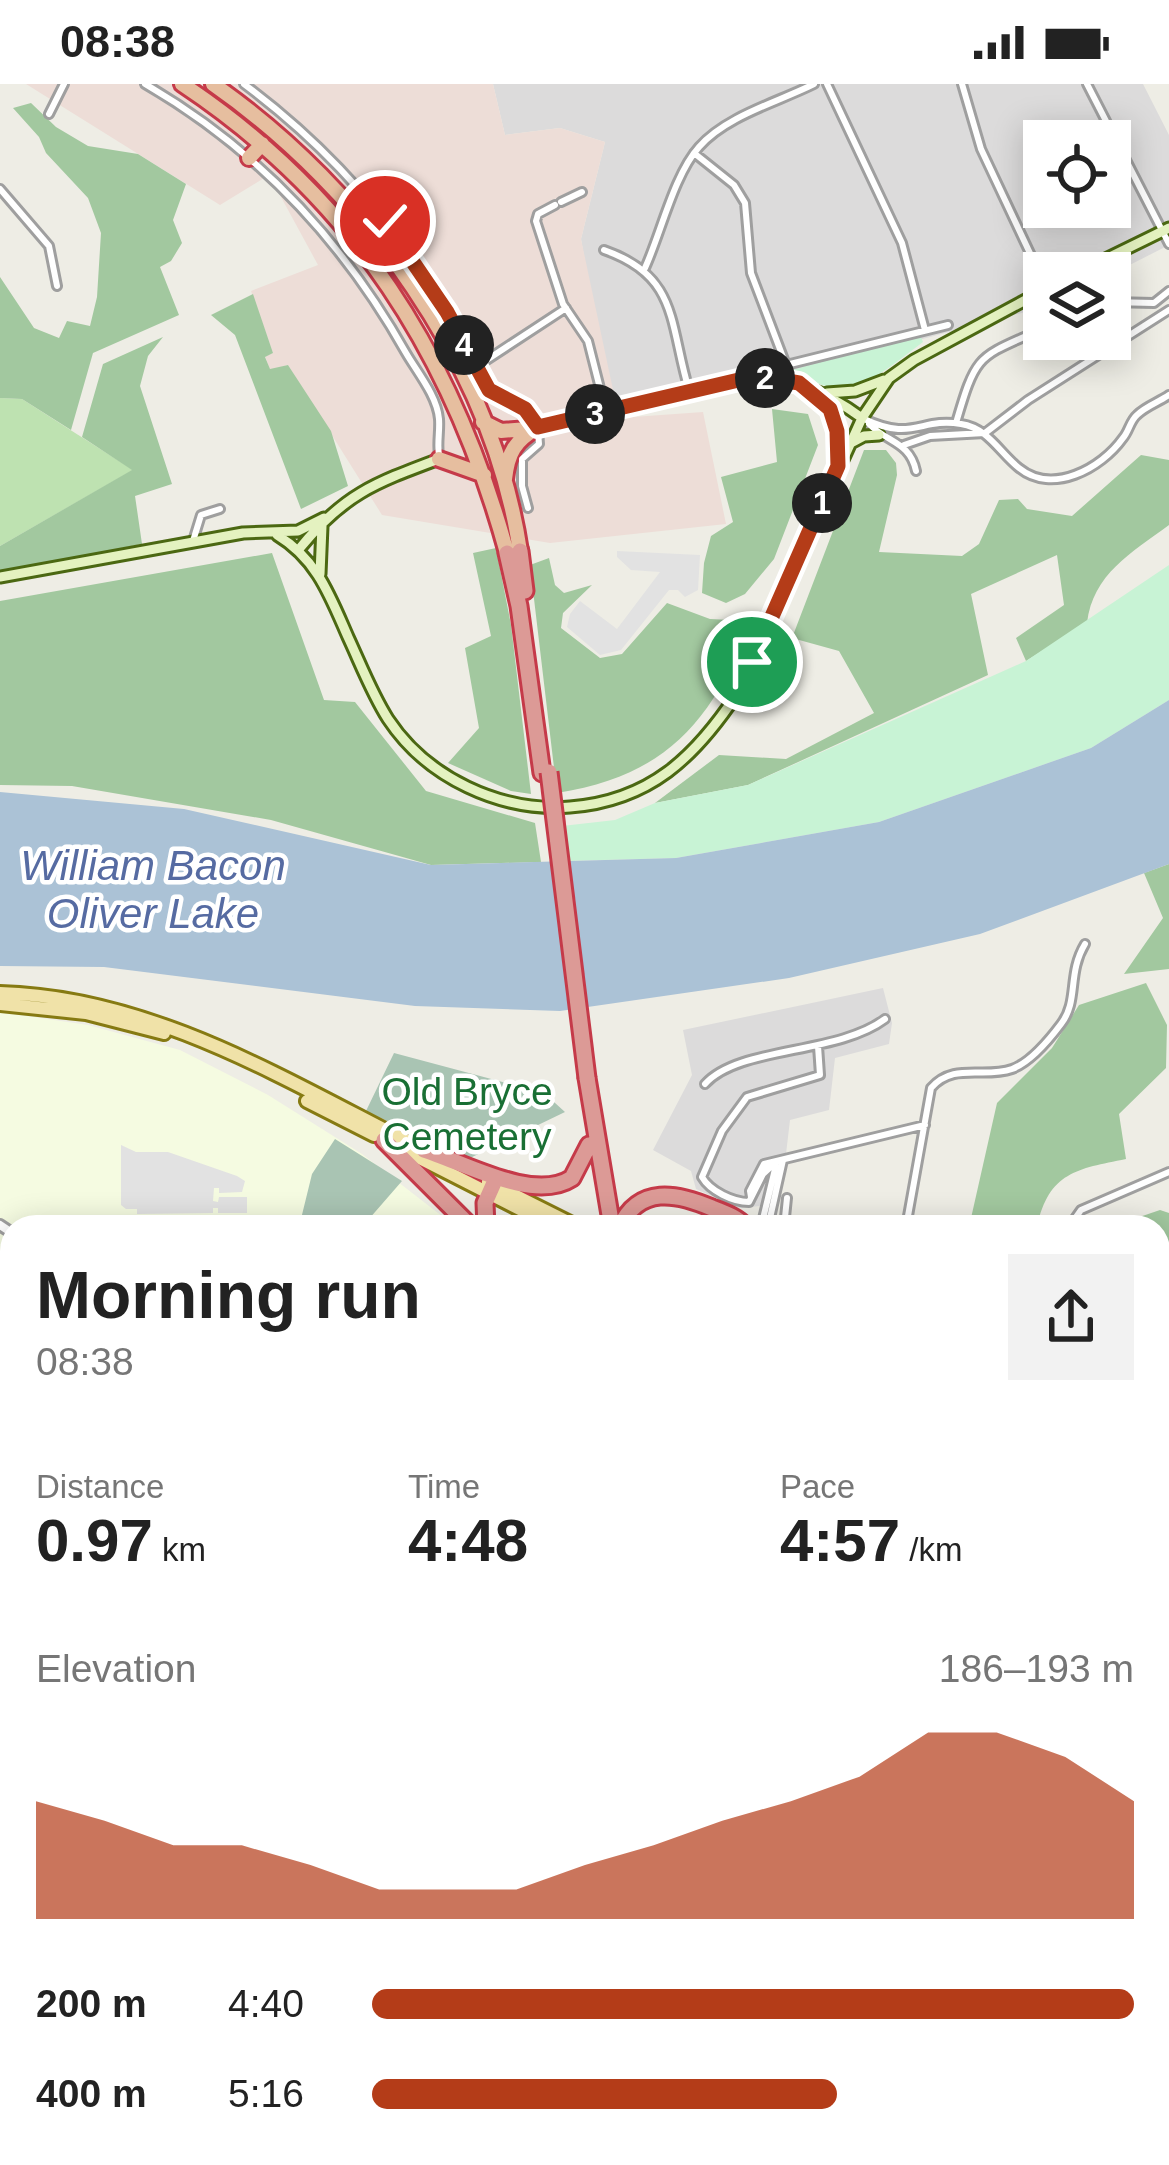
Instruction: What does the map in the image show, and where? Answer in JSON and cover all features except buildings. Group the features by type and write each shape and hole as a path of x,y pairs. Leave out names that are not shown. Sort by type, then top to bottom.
{"highway":[{"path":"182,84 262,144 339,220 387,253 457,364 483,422 505,485 600,1215"},
{"path":"213,84 293,148 364,237 466,426 513,552"},
{"path":"249,158 262,144"},
{"path":"341,254 385,221"},
{"path":"483,422 501,431 538,427"},
{"path":"445,460 466,426"},
{"path":"505,485 508,457 517,440 538,427"},
{"path":"445,460 480,459"},
{"path":"445,460 485,476"},
{"path":"584,1079 613,1215"},
{"path":"384,1140 459,1215"},
{"path":"424,1150 525,1186 546,1188 572,1178 589,1145"},
{"path":"484,1215 491,1189"},
{"path":"626,1215 636,1204 660,1194 686,1197 729,1215"}],"main road":[{"path":"1120,252 1165,230"},
{"path":"827,393 855,391 889,378 1023,298"},
{"path":"277,535 300,548 320,574 387,718 436,768 484,795 525,805 558,808 605,801 664,776 711,734 737,694 862,418 889,378"},
{"path":"538,427 743,379 799,383 827,393 862,418"},
{"path":"799,383 830,409 837,431 838,466"},
{"path":"849,445 864,436 879,435"},
{"path":"300,548 324,518 352,495 445,460"},
{"path":"0,577 252,532 277,535 324,518"},
{"path":"320,574 324,518"},
{"path":"0,993 90,1004 157,1022 424,1150 491,1189"},
{"path":"0,1004 86,1013 155,1030 222,1057 545,1215"}],"street":[{"path":"49,115 64,84"},
{"path":"146,84 249,158 314,220 385,315 436,408 445,460"},
{"path":"244,84 317,146 385,221 442,304 489,390 525,409 538,427 538,444 522,459 528,508"},
{"path":"645,268 694,153 727,126 814,84"},
{"path":"827,84 902,244 925,330"},
{"path":"962,84 981,149 1028,252"},
{"path":"1087,84 1169,244"},
{"path":"694,153 734,185 746,203 751,273 785,365 782,380"},
{"path":"0,189 49,246 57,286"},
{"path":"582,192 536,219 566,308 588,341 606,412"},
{"path":"604,250 645,268 665,300 689,392"},
{"path":"1131,302 1154,303 1169,291"},
{"path":"476,368 566,308"},
{"path":"904,445 930,436 985,433 1169,310"},
{"path":"785,365 948,325"},
{"path":"956,423 975,364 1023,338"},
{"path":"862,418 893,431 956,423 985,433 1025,473 1058,480 1104,457 1139,413 1169,395"},
{"path":"862,418 879,435 904,445 916,471"},
{"path":"193,541 201,515 220,508"},
{"path":"909,1215 929,1093 941,1078 968,1071 1010,1070 1028,1059 1072,1006 1072,976 1085,944"},
{"path":"704,1084 730,1067 866,1033 885,1019"},
{"path":"818,1046 820,1075 747,1097 702,1169 701,1177 708,1186 743,1203 751,1197 764,1164 925,1125"},
{"path":"755,1187 780,1161"},
{"path":"767,1215 780,1161"},
{"path":"768,1215 780,1161"},
{"path":"1078,1215 1169,1172"},
{"path":"763,1174 774,1179"},
{"path":"785,1215 787,1198"}],"shaded area":[{"path":"26,84 493,84 505,135 560,128 605,142 581,239 619,418 703,412 726,524 550,543 382,515 288,365 270,370 265,356 273,353 251,291 318,265 269,175 220,205"},
{"path":"493,84 1143,84 1169,135 1169,245 1131,264 1131,252 1023,252 1023,313 619,419 581,239 605,142 560,128 505,135"},
{"path":"920,335 923,342 861,383 829,387 792,370"},
{"path":"617,551 700,555 698,590 685,597 678,590 669,590 621,650 600,655 567,627 570,614 580,601 617,629 660,572 631,570"},
{"path":"1169,565 1169,700 1091,748 879,822 676,858 566,861 562,826 615,820 655,803 748,785 1026,661"},
{"path":"883,988 892,1023 889,1044 835,1058 829,1110 790,1120 786,1154 760,1206 739,1208 696,1189 691,1171 653,1150 692,1075 683,1030"},
{"path":"0,1012 88,1025 180,1050 268,1095 362,1154 441,1215 0,1215"},
{"path":"121,1145 136,1152 168,1152 237,1176 245,1181 242,1192 219,1193 214,1188 213,1201 247,1197 247,1213 218,1213 213,1208 213,1213 137,1214 137,1209 126,1209 121,1205"}],"green space":[{"path":"31,103 56,127 88,146 138,154 186,184 173,220 182,243 171,261 160,267 179,315 93,353 71,430 22,399 0,398 0,277 34,328 59,338 67,321 90,326 97,297 101,233 88,198 13,108"},
{"path":"253,294 273,353 265,357 270,369 288,365 331,431 348,486 301,509 235,335 211,315"},
{"path":"163,337 148,356 140,386 172,484 135,496 142,544 0,572 0,546 132,470 82,437 103,364"},
{"path":"0,398 22,399 133,470 0,546"},
{"path":"772,409 808,414 818,445 774,559 745,594 726,603 702,593 711,536 733,522 721,477 777,462"},
{"path":"864,450 886,450 896,463 879,552 962,556 979,544 999,500 1018,499 1027,509 1072,516 1141,455 1169,460 1169,525 1106,578 1087,623 1026,661 1016,638 1064,605 1057,555 971,594 988,675 748,785 655,803 719,755 786,759 874,713 839,651 792,638"},
{"path":"496,548 511,625 531,794 511,791 448,763 479,728 465,648 491,636 473,553"},
{"path":"272,553 324,700 355,702 426,791 535,823 541,862 431,865 271,820 72,786 0,785 0,601"},
{"path":"549,558 555,585 564,593 592,585 563,613 561,628 600,658 622,654 667,603 710,619 752,621 720,688 681,738 629,773 557,793 530,565"},
{"path":"1169,864 1169,969 1124,974 1163,918 1144,873"},
{"path":"1146,983 1167,1025 1166,1068 1119,1114 1126,1159 1068,1176 1049,1195 1040,1215 972,1215 997,1103 1052,1048 1079,1005"},
{"name":"Old Bryce Cemetery","path":"394,1053 544,1093 565,1112 468,1159 366,1111"},
{"path":"335,1139 402,1181 372,1215 302,1215 312,1174"}],"water":[{"name":"William Bacon Oliver Lake","path":"1169,700 1169,864 980,934 789,978 560,1011 415,1006 104,967 0,966 0,792 184,809 431,865 676,858 879,822 1091,748"}],"route":[{"path":"385,221 447,312 485,385 531,413 538,427 755,378 799,383 830,409 837,431 838,466 752,662"}]}
